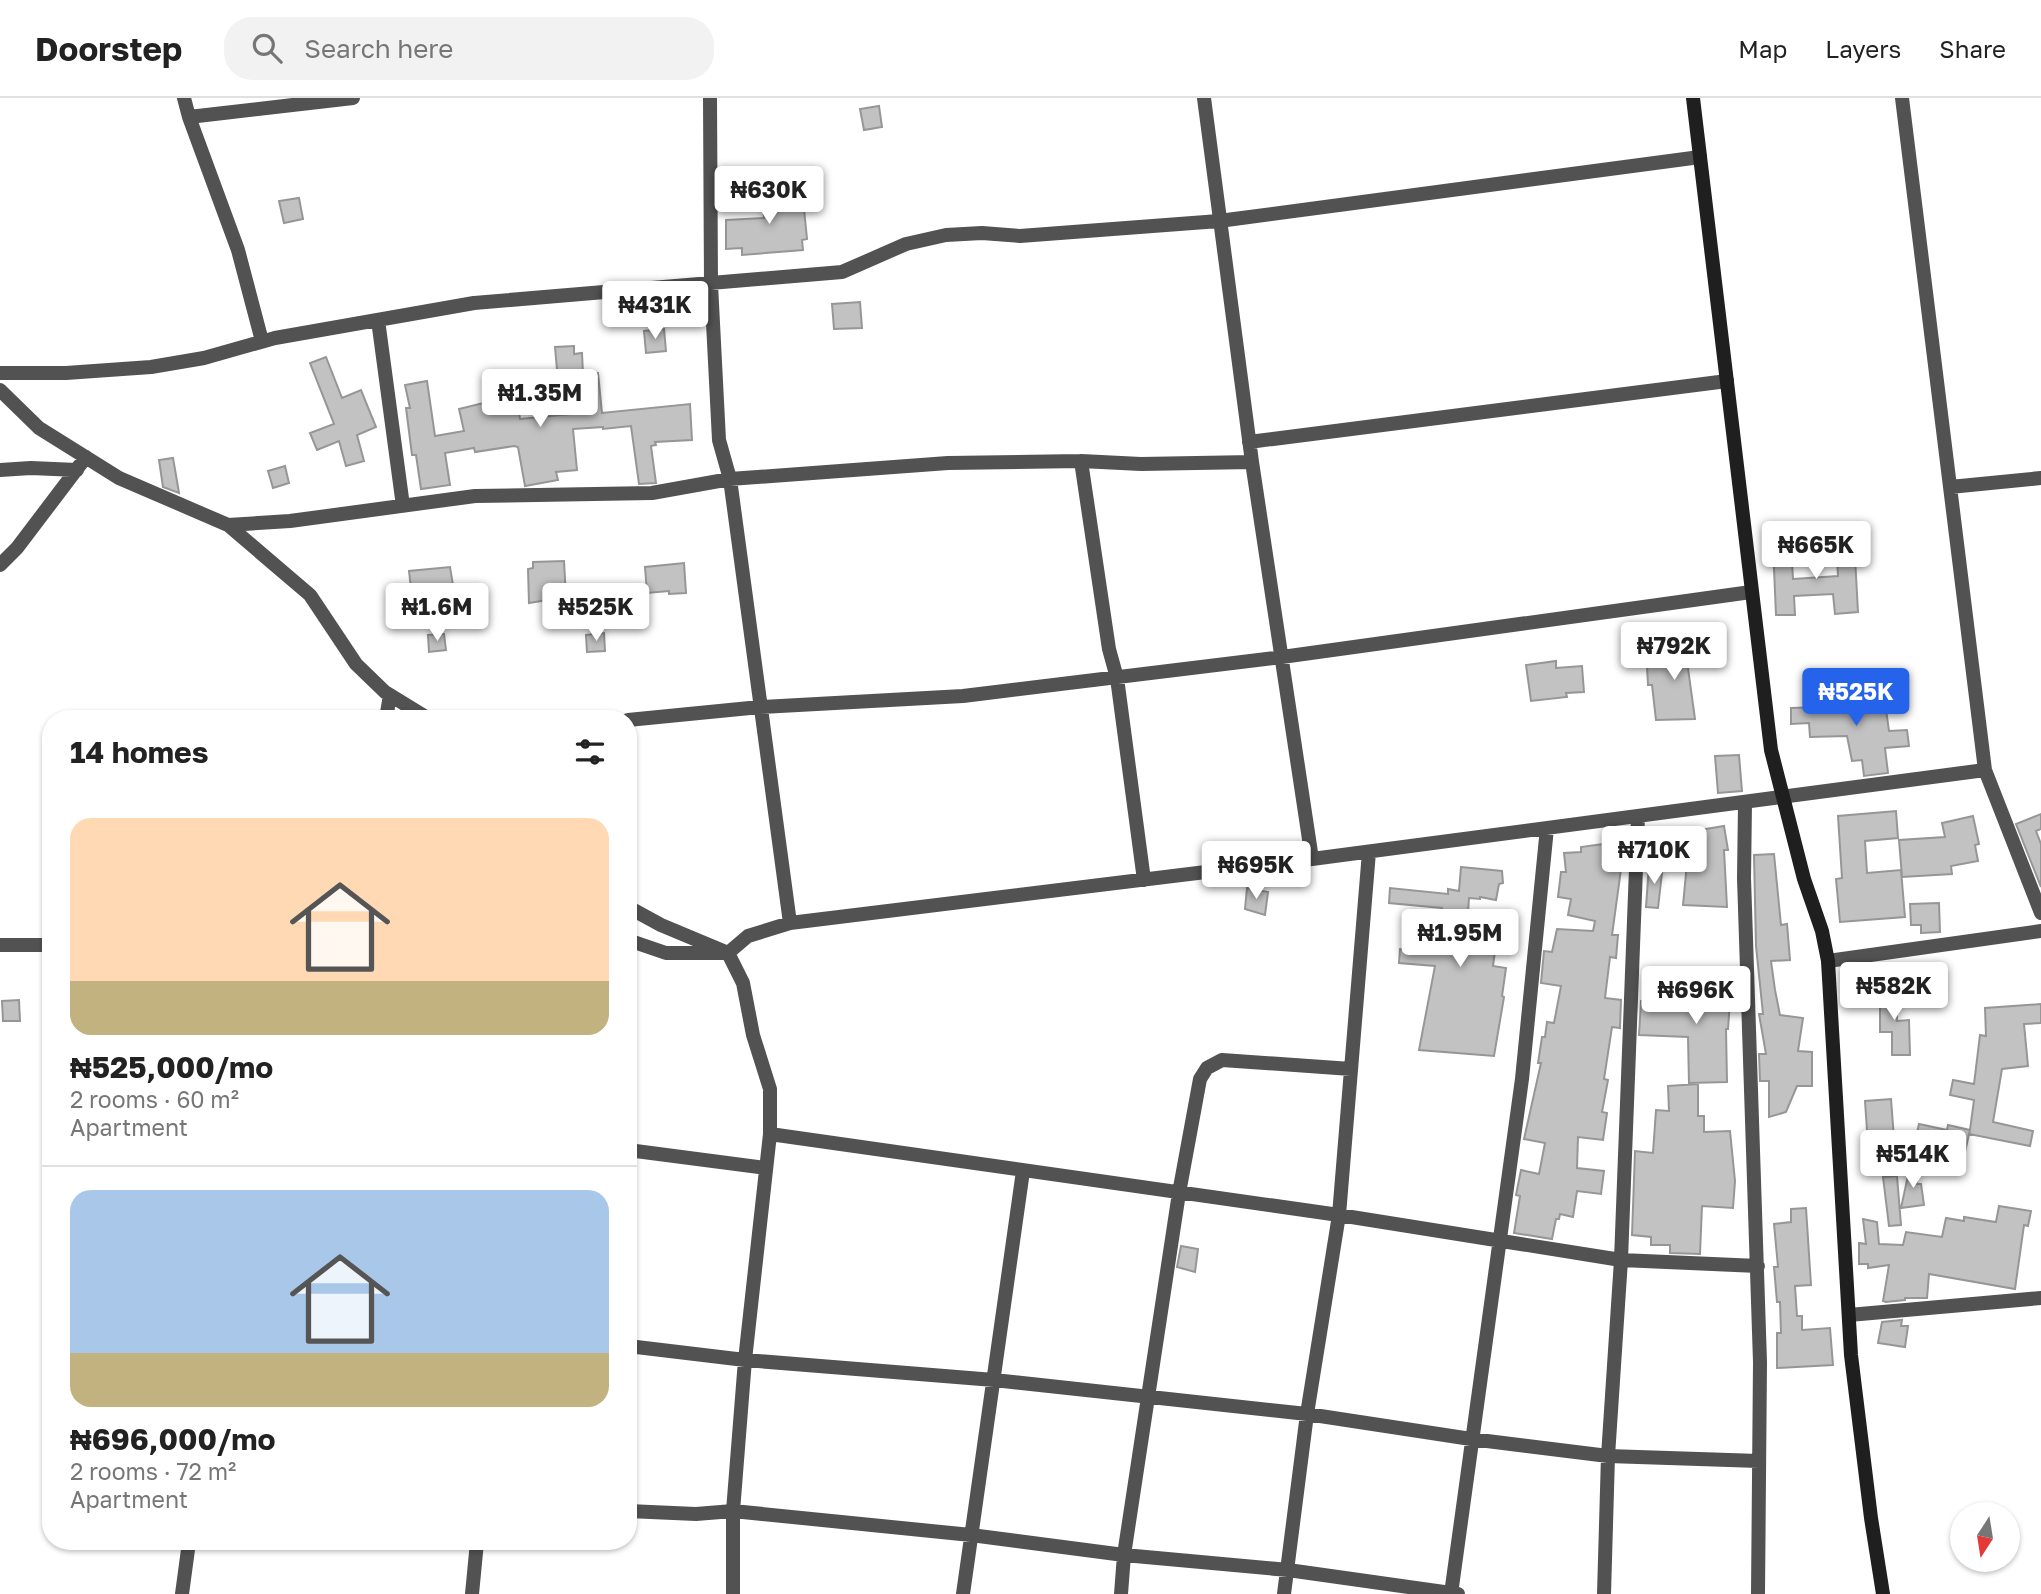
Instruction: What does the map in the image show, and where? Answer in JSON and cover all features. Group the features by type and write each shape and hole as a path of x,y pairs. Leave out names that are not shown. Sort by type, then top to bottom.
{"street":[{"path":"184,98 188,117 238,250 262,341"},
{"path":"188,117 353,98"},
{"path":"710,98 711,284 719,440 730,479 790,923"},
{"path":"1204,98 1249,442 1311,859"},
{"path":"1693,98 1771,750 1828,961 1851,1355 1871,1518 1884,1594"},
{"path":"1902,98 1985,770 2041,913"},
{"path":"0,373 66,373 151,367 204,358 262,341 474,303 842,272 906,244 946,235 982,233 1020,236 1219,221 1700,157"},
{"path":"378,320 403,506"},
{"path":"1249,442 1727,381"},
{"path":"0,390 39,428 120,478 228,525 310,595 356,664 390,695 414,710"},
{"path":"0,565 17,548 86,457"},
{"path":"228,525 290,521 475,496 652,493 730,479 948,463 1081,461 1141,464 1252,461"},
{"path":"1081,461 1109,649 1116,678 1144,880"},
{"path":"0,470 77,470"},
{"path":"1950,487 2041,478"},
{"path":"637,719 760,707 963,696 1282,657 1751,592"},
{"path":"388,710 390,695"},
{"path":"637,943 666,953 728,953 748,936 790,923 1369,852 1985,770"},
{"path":"1745,803 1744,878 1758,1266 1758,1594"},
{"path":"1604,1594 1608,1456 1621,1261 1638,816"},
{"path":"1451,1594 1522,1079 1547,828"},
{"path":"1284,1594 1307,1413 1339,1215 1369,852"},
{"path":"637,912 728,953 743,983 753,1035 770,1089 770,1134 745,1360 733,1511 733,1594"},
{"path":"1828,961 2041,931"},
{"path":"0,945 42,945"},
{"path":"1121,1594 1124,1555 1179,1193 1200,1079 1207,1068 1222,1059 1351,1069"},
{"path":"770,1134 1339,1215 1621,1261 1758,1266"},
{"path":"637,1151 766,1168"},
{"path":"962,1594 1023,1171"},
{"path":"1849,1315 1982,1301 2041,1298"},
{"path":"637,1347 745,1360 993,1380 1307,1413 1471,1439 1608,1456 1759,1461"},
{"path":"637,1511 696,1514 733,1511 971,1535 1124,1555 1288,1570 1458,1594"},
{"path":"182,1594 188,1550"},
{"path":"472,1594 476,1550"}],"building":[{"path":"879,106 882,127 864,130 860,109"},
{"path":"779,176 782,211 804,209 807,239 802,240 803,250 742,255 742,248 726,249 726,220 764,218 760,178"},
{"path":"299,198 303,219 284,223 279,201"},
{"path":"860,302 862,328 834,329 832,304"},
{"path":"664,329 666,351 646,353 644,331"},
{"path":"574,346 574,354 582,353 583,374 598,373 602,413 690,404 692,440 655,442 656,445 651,446 656,483 639,484 631,426 573,429 577,470 556,472 558,480 525,486 518,447 475,452 474,448 445,453 450,485 421,489 416,455 412,455 406,408 410,408 405,385 427,381 435,436 464,431 459,409 516,395 520,419 570,414 567,380 558,381 555,347"},
{"path":"326,357 342,398 361,390 376,427 357,435 364,461 346,466 339,441 317,450 310,433 334,424 310,363"},
{"path":"173,458 179,493 163,487 159,460"},
{"path":"285,466 289,483 273,488 268,471"},
{"path":"1854,539 1858,612 1835,614 1833,594 1794,596 1795,615 1776,615 1773,545 1791,544 1793,579 1838,576 1836,540"},
{"path":"564,561 566,597 529,603 528,569 533,568 533,562"},
{"path":"684,563 686,593 647,593 645,567"},
{"path":"450,567 453,585 411,589 409,571"},
{"path":"604,633 605,651 587,652 586,635"},
{"path":"444,634 446,650 429,652 428,635"},
{"path":"1701,640 1703,658 1687,661 1695,719 1656,720 1652,685 1648,685 1647,666 1667,665 1665,647"},
{"path":"1556,661 1556,668 1582,666 1584,692 1531,701 1526,665"},
{"path":"1839,695 1884,695 1889,731 1907,730 1909,746 1885,748 1888,773 1864,776 1862,760 1852,761 1847,736 1810,737 1809,723 1791,724 1791,708 1825,707 1826,699 1839,701"},
{"path":"1739,755 1742,791 1718,793 1715,756"},
{"path":"1896,811 1898,838 1865,841 1867,873 1901,870 1905,917 1840,922 1836,879 1842,878 1838,816"},
{"path":"2041,814 2041,829 2036,831 2041,844 2041,887 2016,824"},
{"path":"1973,816 1979,844 1975,845 1978,861 1951,866 1952,874 1902,877 1899,840 1945,837 1942,823"},
{"path":"1724,826 1728,850 1724,850 1727,907 1683,905 1687,863 1682,833"},
{"path":"1618,842 1622,862 1612,935 1618,935 1616,958 1610,957 1605,998 1621,1000 1620,1028 1612,1027 1604,1079 1608,1080 1602,1112 1607,1113 1603,1140 1578,1137 1577,1168 1604,1171 1601,1194 1577,1191 1573,1217 1560,1214 1559,1219 1556,1219 1552,1239 1514,1233 1520,1196 1516,1195 1521,1170 1539,1174 1545,1143 1524,1139 1541,1063 1538,1063 1542,1037 1545,1037 1547,1022 1554,1023 1561,986 1541,983 1544,951 1552,952 1557,929 1593,931 1595,921 1568,915 1571,899 1558,897 1561,872 1566,872 1564,853 1581,852 1581,847"},
{"path":"1774,854 1781,925 1787,924 1790,960 1771,961 1775,990 1780,1015 1803,1018 1798,1051 1812,1052 1812,1086 1797,1086 1786,1112 1769,1117 1769,1081 1760,1081 1759,1054 1766,1054 1759,1014 1763,1014 1756,946 1754,855"},
{"path":"1663,864 1658,908 1646,907 1649,865"},
{"path":"1461,867 1502,871 1503,883 1499,884 1496,900 1469,898 1467,927 1498,928 1493,966 1506,968 1494,1056 1419,1050 1435,966 1399,963 1400,949 1438,952 1442,908 1389,903 1390,888 1448,894 1448,889 1459,891"},
{"path":"1247,888 1268,892 1265,915 1245,909"},
{"path":"1939,903 1940,932 1921,933 1921,925 1911,925 1910,904"},
{"path":"1687,973 1729,979 1726,1001 1730,1001 1726,1029 1727,1082 1689,1083 1688,1037 1639,1035 1641,1001 1650,1002 1650,1005 1684,1007"},
{"path":"1880,987 1897,987 1897,1021 1909,1020 1910,1055 1892,1055 1892,1032 1880,1032"},
{"path":"19,1000 20,1021 3,1021 2,1001"},
{"path":"2041,1004 2041,1023 2024,1024 2028,1066 2002,1069 1993,1122 2033,1131 2030,1146 1969,1134 1965,1152 1915,1141 1919,1124 1947,1130 1948,1125 1970,1130 1974,1100 1950,1095 1953,1080 1974,1084 1980,1035 1986,1036 1985,1008"},
{"path":"1698,1084 1698,1116 1704,1116 1704,1132 1730,1131 1735,1181 1733,1208 1702,1206 1700,1254 1670,1253 1670,1245 1651,1245 1651,1237 1632,1235 1635,1151 1653,1153 1656,1110 1669,1111 1668,1086"},
{"path":"1891,1099 1895,1151 1868,1145 1865,1101"},
{"path":"1912,1157 1917,1184 1921,1184 1924,1205 1901,1208"},
{"path":"1897,1176 1901,1225 1889,1226 1883,1177"},
{"path":"1999,1206 2031,1211 2028,1226 2024,1225 2015,1289 1929,1274 1927,1298 1905,1298 1886,1302 1883,1301 1889,1265 1868,1268 1868,1264 1859,1264 1859,1243 1866,1244 1863,1219 1877,1222 1879,1244 1903,1245 1906,1232 1942,1237 1946,1218 1964,1221 1964,1217 1996,1222"},
{"path":"1806,1208 1811,1285 1795,1286 1797,1316 1802,1316 1802,1330 1830,1328 1833,1365 1777,1368 1777,1333 1781,1333 1780,1302 1777,1302 1774,1267 1778,1267 1774,1224 1791,1222 1791,1209"},
{"path":"1181,1246 1198,1249 1195,1272 1177,1267"},
{"path":"1902,1320 1901,1326 1908,1326 1905,1347 1878,1343 1882,1322"}]}
